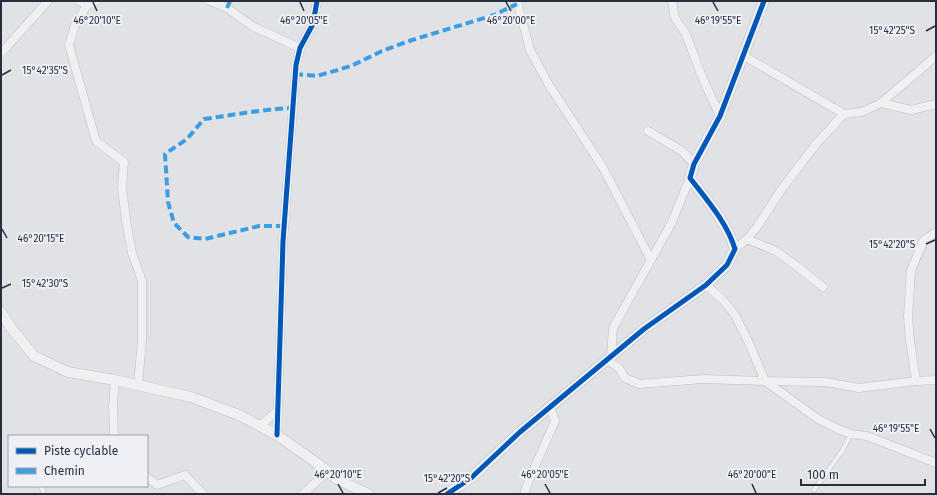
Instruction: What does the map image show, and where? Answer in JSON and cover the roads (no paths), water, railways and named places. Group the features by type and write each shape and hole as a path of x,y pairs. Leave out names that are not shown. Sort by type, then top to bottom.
{"street":[{"path":"1,53 48,1"},
{"path":"96,1 83,3 69,45 96,141 124,162 122,188 126,220 132,253 142,281 142,340 138,386"},
{"path":"210,1 227,8 252,26 300,48"},
{"path":"277,435 283,241 296,65 300,48 313,24 317,1"},
{"path":"672,1 676,18 686,34 702,77 720,116"},
{"path":"609,358 613,328 671,224 690,178 694,164 720,116 764,1"},
{"path":"519,2 530,50 549,85 602,166 651,260"},
{"path":"744,56 844,114 862,112 881,103 936,56"},
{"path":"881,103 911,110 936,104"},
{"path":"447,494 471,478 550,406 644,329 706,285 727,264 735,249 747,239 757,227 781,190 816,144 844,114"},
{"path":"648,131 682,151 694,164"},
{"path":"690,178 724,225 731,237 735,249"},
{"path":"916,381 908,316 911,270 924,240 936,232"},
{"path":"747,239 776,252 823,287"},
{"path":"706,285 723,300 735,315 765,381 818,419 851,434 867,436 936,463"},
{"path":"1,312 12,329 34,356 68,372 115,380 191,397 239,415 277,435 328,471 335,478 368,494"},
{"path":"609,358 619,368 625,378 639,384 703,378 825,382 859,388 936,380"},
{"path":"114,435 113,406 115,380"},
{"path":"524,494 555,421 550,406"},
{"path":"260,426 278,410"},
{"path":"303,494 328,471"},
{"path":"148,478 157,485 185,475 202,494"}],"lane":[{"path":"814,490 842,451 851,434"}]}
